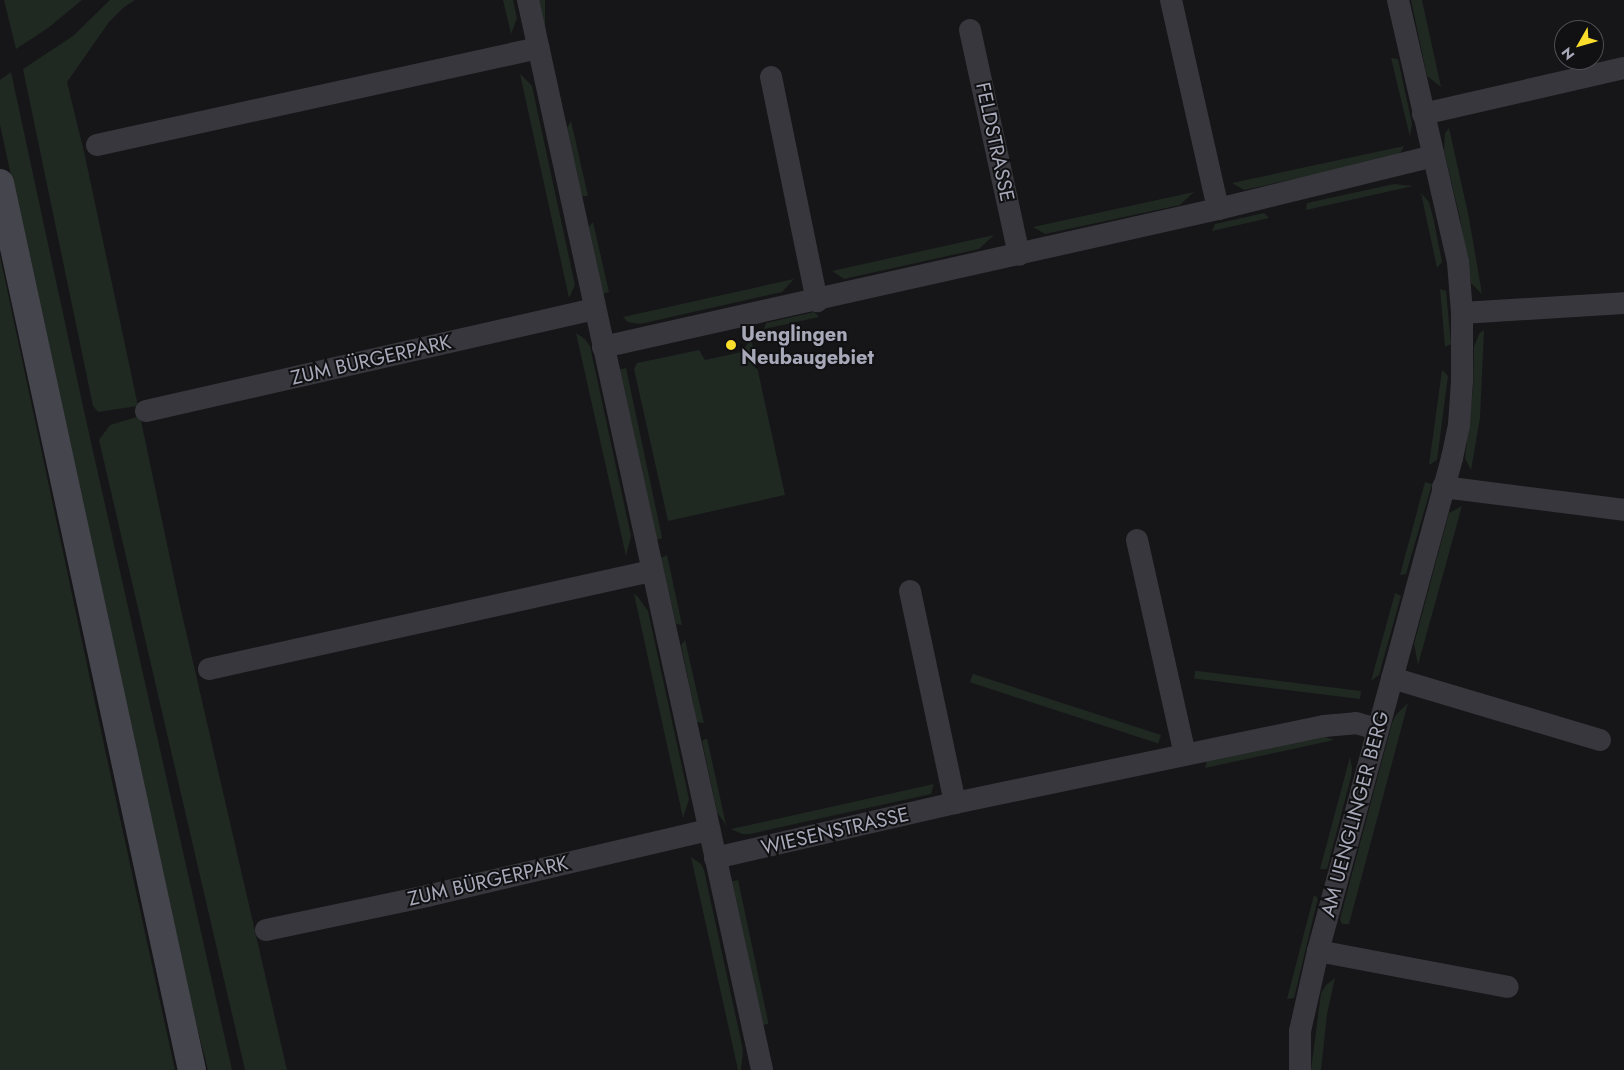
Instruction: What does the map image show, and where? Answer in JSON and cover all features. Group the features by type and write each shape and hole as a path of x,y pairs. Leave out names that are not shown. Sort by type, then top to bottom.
{"main road":[{"path":"0,183 192,1070"}],"street":[{"path":"1171,0 1218,209"},
{"name":"AM UENGLINGER BERG","path":"1300,1070 1300,1032 1318,951 1459,425 1462,381 1462,313 1458,262 1398,0"},
{"path":"528,3 762,1070"},
{"name":"FELDSTRASSE","path":"970,30 1019,255"},
{"path":"97,145 538,48"},
{"path":"1424,114 1624,68"},
{"path":"772,77 817,301"},
{"path":"603,347 1019,255 1434,156"},
{"path":"1462,313 1624,304"},
{"name":"ZUM BÜRGERPARK","path":"146,411 595,310"},
{"path":"1443,487 1624,510"},
{"path":"1137,540 1185,754"},
{"path":"209,669 652,571"},
{"path":"910,591 955,804"},
{"path":"1392,678 1600,740"},
{"name":"WIESENSTRASSE","path":"715,858 1185,754 1324,726 1356,723 1377,729"},
{"name":"ZUM BÜRGERPARK","path":"266,930 427,896 709,830"},
{"path":"1318,951 1508,987"}],"shaded area":[{"path":"4,0 82,0 48,28 16,49"},
{"path":"110,0 135,0 123,8 109,22 67,82 85,156 138,406 98,412 93,406 23,69 73,36"},
{"path":"503,0 513,0 517,18 511,34"},
{"path":"539,0 545,0 545,92 539,92"},
{"path":"1411,0 1422,0 1441,87 1427,76"},
{"path":"1391,58 1398,59 1412,124 1410,137"},
{"path":"11,72 84,411 232,1070 208,1070 195,1019 0,125 0,80"},
{"path":"520,74 532,86 575,285 569,298"},
{"path":"571,121 588,196 582,196 567,128"},
{"path":"1449,128 1469,218 1482,294 1471,283 1460,218 1444,151 1445,133"},
{"path":"1404,146 1401,152 1391,158 1244,190 1232,183"},
{"path":"1394,184 1413,186 1306,210 1307,203"},
{"path":"1194,192 1180,205 1045,234 1033,227"},
{"path":"1421,193 1429,202 1433,217 1442,262 1437,268"},
{"path":"1264,213 1269,218 1212,231 1215,224"},
{"path":"593,222 609,292 603,294 589,227"},
{"path":"994,235 979,249 844,279 832,271"},
{"path":"0,256 106,754 175,1070 0,1070"},
{"path":"794,279 782,292 640,324 628,322 623,317"},
{"path":"1440,289 1446,291 1451,344 1445,347"},
{"path":"814,312 819,317 764,329 766,323"},
{"path":"1484,330 1480,418 1471,470 1465,458 1473,389 1474,347 1479,334"},
{"path":"576,333 585,339 590,346 631,536 626,556"},
{"path":"751,339 785,495 668,521 634,369 637,363 699,350 705,360 742,352"},
{"path":"626,368 662,538 645,542 608,372"},
{"path":"1442,370 1448,376 1437,460 1429,465"},
{"path":"140,416 179,601 287,1070 245,1070 99,440 110,425"},
{"path":"1425,482 1432,484 1406,574 1400,575"},
{"path":"1462,506 1418,665 1414,644 1449,513"},
{"path":"667,555 682,625 676,624 661,558"},
{"path":"1395,593 1401,596 1379,675 1371,681"},
{"path":"634,594 648,611 689,799 683,818"},
{"path":"685,640 704,723 697,722 681,645"},
{"path":"1195,671 1361,691 1360,699 1194,679"},
{"path":"973,674 1161,735 1158,744 970,682"},
{"path":"1408,703 1349,924 1342,924 1340,919 1392,723 1396,715"},
{"path":"1322,736 1334,740 1205,768 1207,760"},
{"path":"707,738 726,825 717,812 702,741"},
{"path":"1350,757 1351,777 1327,869 1320,869"},
{"path":"934,784 931,794 750,834 742,834 731,829"},
{"path":"691,857 701,864 704,870 743,1050 741,1070 738,1070"},
{"path":"738,880 769,1024 759,1026 728,882"},
{"path":"1314,895 1318,898 1294,998 1287,999"},
{"path":"1335,978 1327,1014 1321,1070 1311,1070 1321,993 1326,985"}],"place":[{"name":"Uenglingen Neubaugebiet","path":"731,345"}]}
